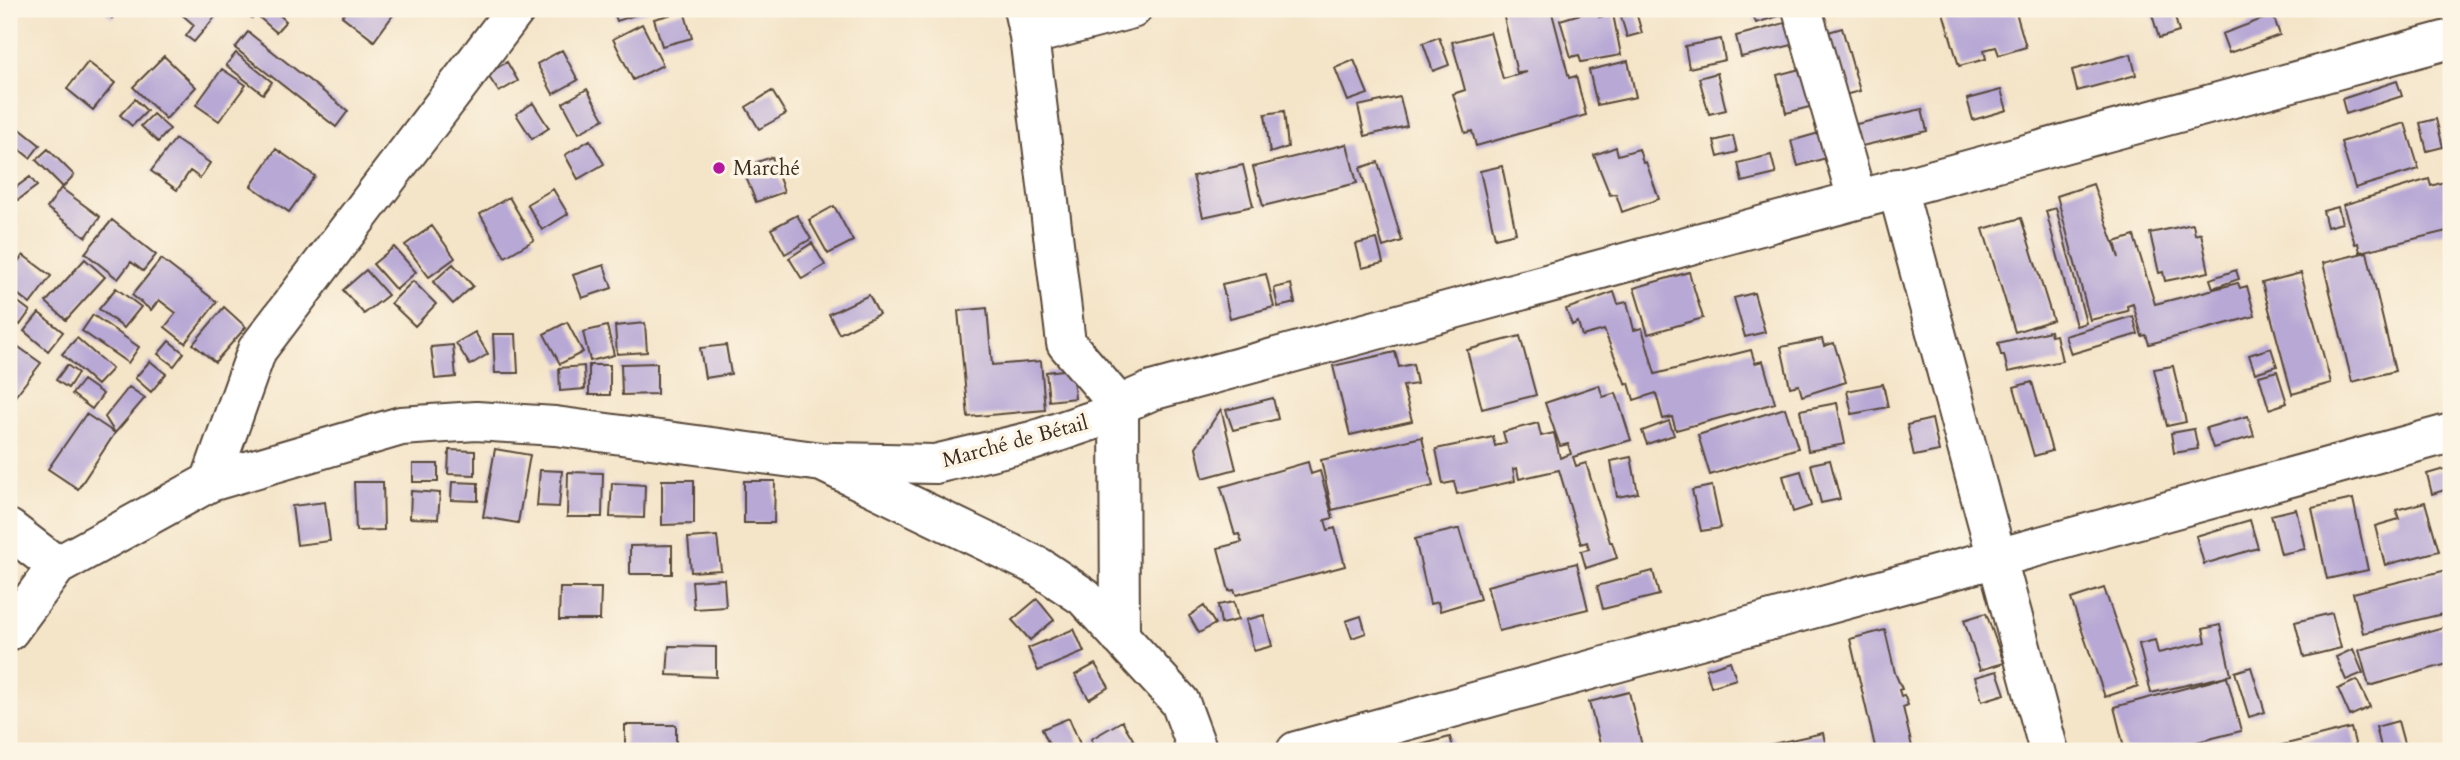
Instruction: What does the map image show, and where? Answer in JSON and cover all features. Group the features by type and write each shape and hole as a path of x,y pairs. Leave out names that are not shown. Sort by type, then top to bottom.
{"street":[{"path":"210,482 257,350 516,9"},
{"path":"1120,637 1119,405 1066,343 1026,22 1132,9"},
{"path":"1802,9 1857,199"},
{"name":"Marché de Bétail","path":"822,462 935,464 1032,441 1103,417 1119,405 1151,391 2451,38"},
{"path":"1897,188 2049,751"},
{"path":"9,631 57,566 210,482 401,426 477,421 555,426 822,462 1039,566 1084,597 1180,702 1198,751"},
{"path":"1296,751 2451,433"},
{"path":"9,529 57,566"}],"building":[{"path":"102,9 121,9 112,18"},
{"path":"182,9 207,9 216,16 194,42 186,36 194,25 179,12"},
{"path":"240,9 260,9 252,18"},
{"path":"269,9 273,9 286,21 276,32 260,18"},
{"path":"348,9 396,11 374,41 342,16"},
{"path":"613,9 647,9 648,11 617,21"},
{"path":"1502,9 1551,9 1569,78 1576,76 1586,115 1476,146 1472,131 1465,133 1453,94 1465,90 1452,42 1490,32 1503,79 1527,72 1517,73"},
{"path":"1597,9 1599,17 1613,14 1621,55 1581,62 1579,55 1571,57 1560,20"},
{"path":"1751,9 1794,9 1795,11 1756,23"},
{"path":"1942,9 2015,9 2026,47 1999,55 1996,47 1984,50 1986,59 1959,66"},
{"path":"2173,9 2179,32 2159,38 2151,11"},
{"path":"684,11 692,38 662,46 654,19"},
{"path":"1636,12 1642,33 1627,37 1621,17"},
{"path":"2273,15 2280,35 2229,53 2222,34"},
{"path":"1796,20 1801,43 1741,57 1736,36"},
{"path":"642,24 663,65 633,80 613,39"},
{"path":"1842,28 1860,91 1840,96 1822,34"},
{"path":"248,32 348,111 336,127 235,48"},
{"path":"1439,37 1449,65 1433,71 1423,43"},
{"path":"1721,39 1725,60 1689,68 1685,46"},
{"path":"562,50 578,80 553,94 537,64"},
{"path":"236,53 272,82 263,94 226,65"},
{"path":"2131,54 2136,75 2077,91 2072,70"},
{"path":"164,56 196,87 166,119 133,87"},
{"path":"1354,60 1368,94 1348,101 1335,68"},
{"path":"1628,61 1636,97 1597,105 1589,70"},
{"path":"88,62 115,83 93,110 67,89"},
{"path":"507,62 518,81 499,92 487,74"},
{"path":"1812,66 1821,104 1786,113 1777,75"},
{"path":"222,69 246,85 219,121 196,105"},
{"path":"1717,73 1726,110 1709,114 1699,78"},
{"path":"2397,81 2402,96 2346,114 2342,99"},
{"path":"587,89 604,119 579,133 563,103"},
{"path":"2001,90 2007,110 1973,120 1967,99"},
{"path":"772,91 786,114 759,129 746,107"},
{"path":"1400,97 1407,126 1365,136 1358,106"},
{"path":"135,99 147,111 132,126 120,115"},
{"path":"533,103 549,128 532,139 516,114"},
{"path":"1922,109 1927,131 1853,148 1848,126"},
{"path":"1284,111 1288,147 1270,153 1265,114"},
{"path":"153,114 170,129 158,142 141,126"},
{"path":"2436,119 2443,147 2427,151 2420,123"},
{"path":"2405,123 2419,169 2355,188 2341,142"},
{"path":"20,129 40,145 30,158 10,142"},
{"path":"1826,131 1833,156 1798,166 1791,141"},
{"path":"1733,136 1737,152 1718,157 1714,141"},
{"path":"175,139 210,163 200,178 190,171 177,190 151,171"},
{"path":"590,140 604,164 578,179 565,155"},
{"path":"1347,144 1357,183 1263,206 1253,167"},
{"path":"1616,147 1618,155 1639,149 1659,199 1622,212 1616,194 1610,195 1594,155"},
{"path":"48,149 74,175 63,187 36,160"},
{"path":"276,149 315,176 289,212 251,186"},
{"path":"1771,155 1776,174 1742,182 1738,163"},
{"path":"772,157 784,192 756,202 742,167"},
{"path":"1378,162 1402,241 1383,247 1360,168"},
{"path":"1243,165 1253,206 1203,217 1193,176"},
{"path":"1502,166 1516,233 1495,238 1480,171"},
{"path":"30,177 37,186 18,200 11,191"},
{"path":"2429,179 2431,186 2450,180 2451,230 2360,252 2343,205"},
{"path":"2093,184 2119,258 2115,242 2134,236 2155,304 2238,283 2240,288 2247,286 2255,316 2149,344 2146,335 2142,336 2133,304 2127,306 2128,311 2090,320 2057,196"},
{"path":"61,188 100,217 86,237 47,208"},
{"path":"553,189 568,214 542,230 527,204"},
{"path":"509,197 534,240 505,257 480,214"},
{"path":"834,206 853,241 828,254 809,220"},
{"path":"2338,207 2342,223 2327,227 2323,211"},
{"path":"2056,208 2086,323 2076,326 2046,211"},
{"path":"797,215 811,239 785,254 771,229"},
{"path":"2021,218 2053,320 2015,332 1983,229"},
{"path":"112,220 156,255 143,271 131,262 118,279 85,253"},
{"path":"2193,224 2195,235 2201,233 2209,272 2165,281 2163,272 2159,273 2150,233"},
{"path":"432,226 455,258 429,277 405,245"},
{"path":"1377,239 1383,263 1362,268 1356,244"},
{"path":"812,243 825,265 802,279 789,258"},
{"path":"394,247 416,272 396,290 373,264"},
{"path":"2367,252 2395,371 2352,382 2323,263"},
{"path":"23,255 51,276 30,304 9,287 9,274"},
{"path":"85,259 105,277 66,320 46,302"},
{"path":"161,259 217,302 185,343 165,327 176,313 159,300 151,310 132,295"},
{"path":"453,264 473,286 453,304 433,282"},
{"path":"604,265 612,288 582,298 573,275"},
{"path":"366,270 388,295 364,314 343,290"},
{"path":"2236,270 2239,279 2213,288 2210,279"},
{"path":"1689,272 1703,318 1648,334 1634,288"},
{"path":"2301,273 2331,383 2292,394 2262,283"},
{"path":"1266,274 1274,307 1230,318 1222,284"},
{"path":"413,281 436,304 415,326 391,303"},
{"path":"1291,284 1295,303 1278,307 1274,288"},
{"path":"116,288 141,307 124,328 99,309"},
{"path":"1614,292 1618,304 1627,302 1634,330 1642,328 1655,374 1751,350 1755,363 1763,361 1775,403 1676,430 1672,417 1663,419 1656,393 1634,400 1629,383 1626,385 1604,330 1582,336 1578,322 1572,325 1566,309"},
{"path":"1754,293 1765,332 1745,337 1734,298"},
{"path":"9,295 30,311 20,325 9,316"},
{"path":"869,295 879,314 839,334 829,314"},
{"path":"224,307 246,327 215,362 193,344"},
{"path":"987,308 992,365 1041,361 1045,410 968,417 958,311"},
{"path":"39,313 63,332 48,351 24,331"},
{"path":"93,315 139,347 128,363 82,331"},
{"path":"2133,316 2138,334 2071,354 2065,336"},
{"path":"567,322 583,352 560,364 544,334"},
{"path":"645,323 647,352 617,354 615,326"},
{"path":"607,326 614,355 590,361 583,332"},
{"path":"2050,331 2051,336 2056,335 2062,361 2008,372 1998,343"},
{"path":"475,332 488,354 470,365 456,343"},
{"path":"493,334 516,334 518,373 495,373"},
{"path":"1520,336 1536,395 1482,409 1467,350"},
{"path":"77,338 112,369 97,385 62,354"},
{"path":"1822,339 1824,346 1834,343 1846,382 1802,396 1799,385 1790,387 1781,347"},
{"path":"169,341 184,353 174,366 158,354"},
{"path":"13,343 41,363 13,399 9,395 9,349"},
{"path":"453,345 456,377 435,379 431,347"},
{"path":"726,345 731,374 705,378 700,348"},
{"path":"2271,348 2277,366 2255,373 2249,355"},
{"path":"1395,352 1399,367 1413,364 1417,384 1403,386 1412,421 1350,435 1333,366"},
{"path":"150,361 166,374 151,392 135,378"},
{"path":"657,363 657,394 622,395 621,364"},
{"path":"67,365 78,373 68,388 56,380"},
{"path":"589,365 610,365 610,395 589,395"},
{"path":"584,366 585,389 560,391 559,368"},
{"path":"2173,366 2186,422 2167,426 2154,369"},
{"path":"1072,369 1075,398 1049,401 1046,372"},
{"path":"2277,371 2287,403 2269,409 2259,376"},
{"path":"83,380 103,394 92,409 72,394"},
{"path":"2032,382 2052,451 2034,456 2014,387"},
{"path":"1883,384 1888,407 1852,414 1847,391"},
{"path":"1599,385 1603,397 1616,393 1631,440 1573,457 1576,466 1586,463 1617,558 1586,568 1581,551 1589,549 1587,542 1581,544 1559,470 1519,479 1517,468 1513,469 1515,481 1457,494 1454,482 1443,484 1436,449 1493,437 1495,446 1506,443 1503,432 1538,423 1541,436 1554,433 1560,458 1571,454 1568,444 1560,446 1545,403"},
{"path":"129,387 145,398 115,433 105,417"},
{"path":"1273,398 1278,419 1233,430 1226,410"},
{"path":"1837,403 1845,444 1808,451 1800,410"},
{"path":"1785,408 1798,448 1710,475 1698,435"},
{"path":"1221,409 1236,469 1203,478 1196,447"},
{"path":"86,414 115,433 78,489 48,469"},
{"path":"2248,416 2254,436 2213,448 2206,428"},
{"path":"1932,419 1939,451 1914,456 1907,425"},
{"path":"1669,421 1674,435 1647,444 1642,431"},
{"path":"2194,429 2198,449 2174,453 2171,433"},
{"path":"1422,437 1433,486 1332,510 1321,460"},
{"path":"495,449 530,455 518,523 483,517"},
{"path":"449,450 475,451 475,475 448,474"},
{"path":"1631,457 1638,493 1617,497 1611,461"},
{"path":"1830,460 1840,499 1821,503 1811,464"},
{"path":"1308,462 1311,474 1320,471 1333,518 1325,520 1328,530 1335,528 1345,566 1236,595 1234,590 1229,591 1218,548 1242,542 1239,534 1235,535 1221,487"},
{"path":"413,464 438,464 438,482 413,482"},
{"path":"2451,467 2451,488 2432,494 2427,474"},
{"path":"540,470 562,471 559,507 537,506"},
{"path":"1801,471 1811,506 1793,512 1783,476"},
{"path":"568,472 603,473 602,517 567,517"},
{"path":"662,480 694,480 694,524 662,525"},
{"path":"744,481 775,481 774,523 744,523"},
{"path":"354,482 383,482 384,530 356,531"},
{"path":"452,482 478,483 478,501 451,500"},
{"path":"612,483 645,485 644,518 610,517"},
{"path":"1712,486 1721,528 1701,531 1692,490"},
{"path":"411,491 440,493 438,519 410,518"},
{"path":"2353,499 2368,570 2327,579 2312,508"},
{"path":"325,502 330,541 297,545 292,506"},
{"path":"2425,502 2439,551 2385,565 2375,526 2399,519 2396,510"},
{"path":"2296,509 2305,549 2281,554 2271,515"},
{"path":"2250,520 2258,548 2204,564 2196,536"},
{"path":"1459,529 1480,599 1440,611 1438,602 1430,604 1415,539"},
{"path":"717,536 721,570 691,572 688,538"},
{"path":"672,545 672,574 630,574 630,546"},
{"path":"1577,563 1588,609 1499,631 1487,586"},
{"path":"2451,569 2451,612 2363,633 2353,593"},
{"path":"1653,571 1659,595 1603,609 1597,586"},
{"path":"724,579 726,607 694,609 692,581"},
{"path":"560,588 601,588 600,620 559,620"},
{"path":"2104,588 2138,686 2105,697 2071,599"},
{"path":"1037,599 1054,620 1030,640 1012,620"},
{"path":"1234,602 1238,620 1221,624 1218,605"},
{"path":"1204,606 1215,624 1199,633 1189,616"},
{"path":"1986,613 2004,663 1980,670 1964,620"},
{"path":"2332,613 2341,648 2304,657 2295,622"},
{"path":"1264,615 1272,646 1254,651 1246,620"},
{"path":"1361,616 1366,633 1352,638 1346,621"},
{"path":"2220,625 2231,675 2151,693 2139,644 2155,640 2158,653 2206,642 2203,629"},
{"path":"2451,625 2451,663 2369,686 2359,650"},
{"path":"1074,629 1084,652 1038,671 1028,648"},
{"path":"1885,630 1895,673 1902,689 1899,690 1908,705 1903,707 1912,747 1876,751 1850,639"},
{"path":"669,646 716,647 716,677 667,675"},
{"path":"2353,649 2363,673 2346,680 2336,657"},
{"path":"1730,661 1736,679 1711,687 1706,669"},
{"path":"1095,664 1109,687 1089,699 1075,675"},
{"path":"2251,667 2265,712 2249,717 2235,672"},
{"path":"1997,671 2005,694 1982,701 1975,677"},
{"path":"2227,677 2241,731 2161,751 2125,751 2114,707"},
{"path":"2357,680 2370,707 2350,716 2338,689"},
{"path":"1629,692 1643,750 1602,751 1589,702"},
{"path":"1069,718 1083,751 1052,751 1042,729"},
{"path":"1122,721 1137,746 1128,751 1098,751 1091,739"},
{"path":"2398,721 2406,751 2382,751 2376,727"},
{"path":"625,725 676,725 676,751 625,751"},
{"path":"2351,728 2357,751 2279,751 2278,746"},
{"path":"1823,733 1827,751 1770,751 1768,745"},
{"path":"1450,737 1454,751 1401,751 1401,750"}],"place":[{"name":"Marché","path":"719,168"}]}
